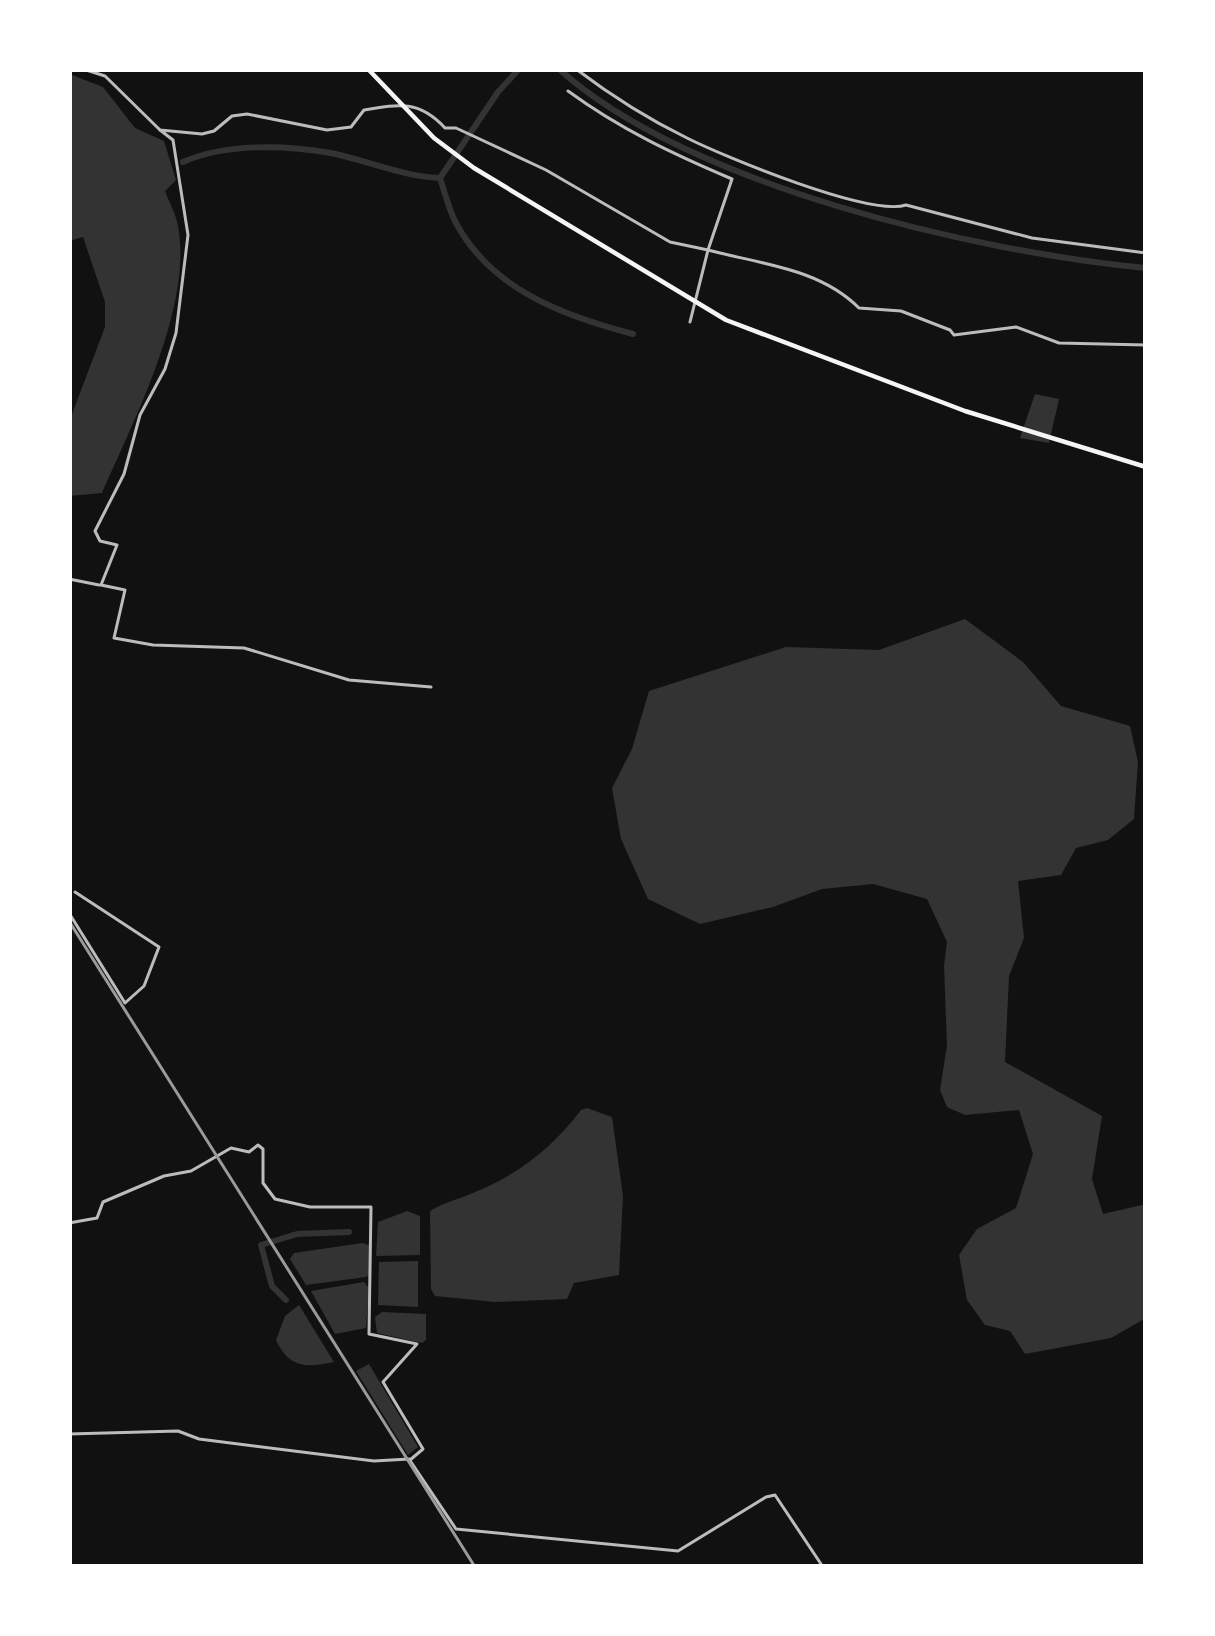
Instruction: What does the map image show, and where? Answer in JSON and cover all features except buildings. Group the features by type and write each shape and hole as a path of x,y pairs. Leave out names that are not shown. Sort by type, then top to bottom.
{"main road":[{"path":"368,69 400,105 468,163 726,320 965,410 1146,467"}],"street":[{"path":"83,69 104,76 173,140 188,235 185,281 165,369 140,415 124,474 95,532 100,541 116,544 100,585"},
{"path":"576,69 685,137 833,195 896,208 906,205 1032,238 1146,253"},
{"path":"568,91 653,146 732,179 690,322"},
{"path":"160,130 202,134 214,131 232,116 247,114 326,130 351,127 364,110 400,105 430,112 445,128 457,128 546,170 670,242 789,268 844,292 859,308 901,311 954,335 1016,327 1059,343 1146,345"},
{"path":"69,579 124,590 114,638 153,645 244,648 349,680 431,687"},
{"path":"69,914 125,1003 144,986 160,947 75,892"},
{"path":"69,1223 97,1218 103,1202 164,1176 190,1171 231,1148 249,1152 258,1145 263,1149 263,1184 274,1199 310,1207 371,1207 369,1334 417,1344 383,1382 423,1449 410,1460 356,1459 199,1439 178,1431 69,1434"},
{"path":"410,1460 456,1529 676,1551 775,1495 823,1567"}],"shaded area":[{"path":"72,75 103,87 135,128 164,141 176,180 165,191 177,222 180,257 177,291 158,362 102,493 69,496 69,422 105,327 105,302 83,237 69,241"},
{"path":"1035,394 1059,399 1049,443 1020,438"},
{"path":"965,619 1023,662 1061,706 1130,726 1138,762 1134,819 1108,840 1076,848 1061,875 1018,881 1024,938 1009,976 1005,1062 1102,1116 1092,1179 1103,1214 1146,1204 1146,1318 1111,1338 1025,1354 1010,1331 985,1325 967,1300 959,1255 977,1229 1016,1208 1033,1154 1019,1110 965,1115 947,1107 940,1090 947,1045 947,942 927,899 873,884 822,889 773,907 700,924 648,899 621,839 612,788 632,749 649,691 786,647 879,650"},
{"path":"587,1108 612,1117 623,1196 619,1275 574,1283 567,1299 495,1302 435,1296 430,1211 520,1168"},
{"path":"407,1211 420,1216 420,1255 376,1256 378,1222"},
{"path":"369,1245 370,1274 366,1277 306,1285 290,1259 294,1253"},
{"path":"418,1261 418,1307 378,1305 379,1262"},
{"path":"364,1282 369,1288 366,1328 335,1334 311,1291"},
{"path":"299,1305 334,1362 299,1364 281,1349 276,1340 285,1316"},
{"path":"382,1312 426,1314 426,1340 377,1333 375,1317"},
{"path":"369,1364 418,1447 408,1455 356,1371"}],"waterway":[{"path":"183,162 237,149 295,148 440,178 519,69"},
{"path":"559,69 614,110 681,147 756,179 919,229 1077,260 1146,268"},
{"path":"440,178 454,218 471,246 510,283 556,309 633,334"},
{"path":"286,1300 272,1286 261,1245 297,1234 349,1232"}],"railway":[{"path":"69,921 475,1567"}]}
